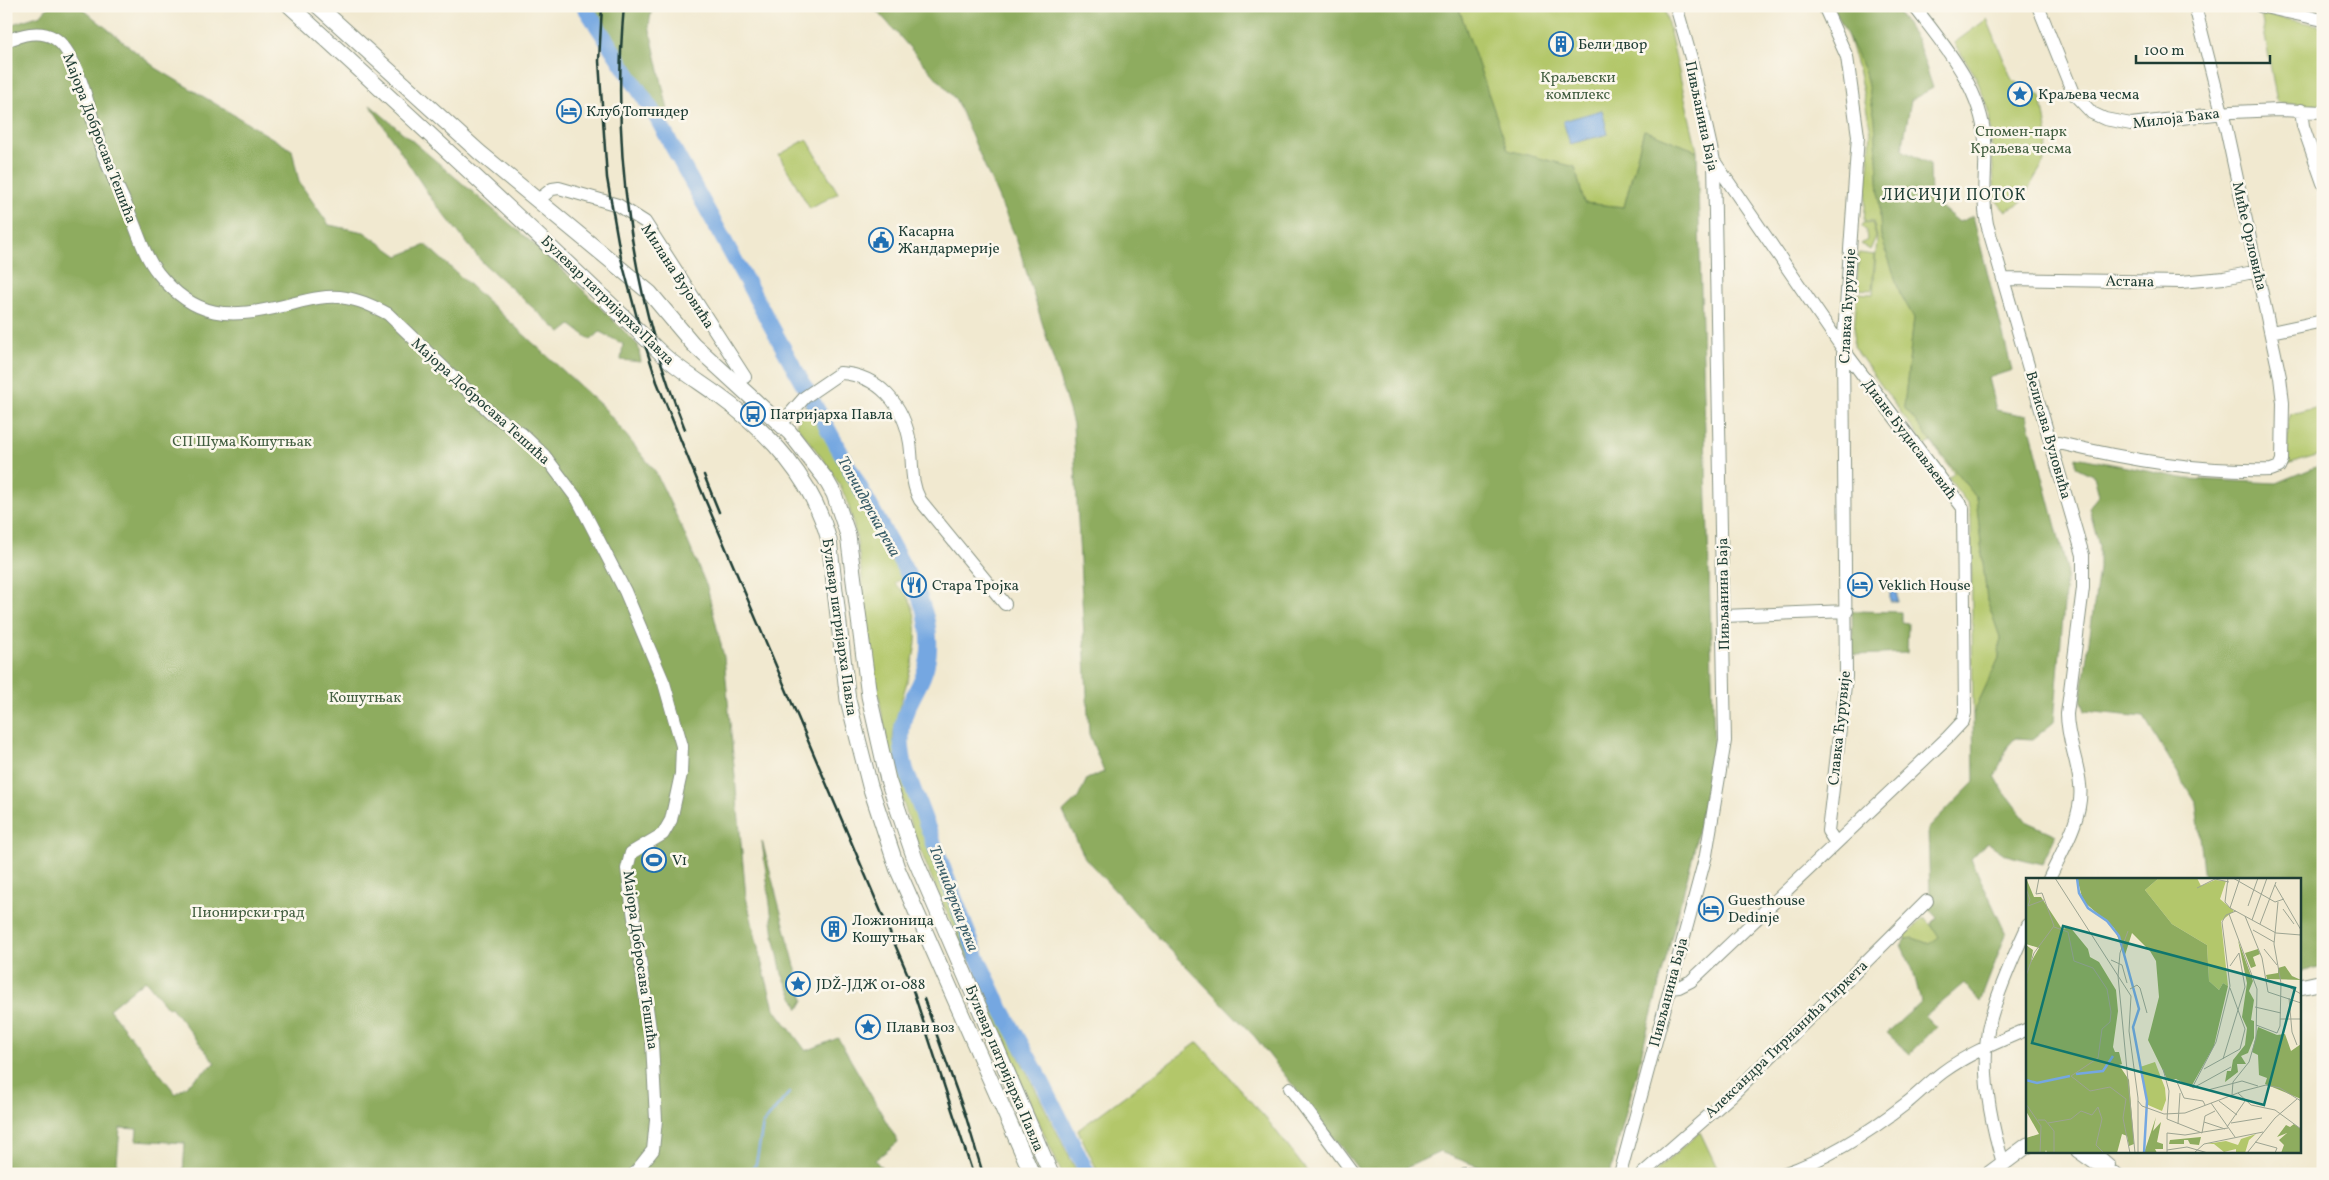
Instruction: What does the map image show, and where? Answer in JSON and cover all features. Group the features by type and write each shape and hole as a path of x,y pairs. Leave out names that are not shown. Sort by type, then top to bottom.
{"main road":[{"name":"Булевар патријарха Павла","path":"290,6 525,221 661,353 724,400 770,440 792,464 808,486 823,520 829,540 848,700 880,820 897,868 1032,1174"},
{"name":"Булевар патријарха Павла","path":"318,6 479,152 636,281 663,308 693,344 781,424 812,458 825,478 843,517 852,556 869,696 888,780 915,859 1051,1174"},
{"path":"2302,987 2323,982"},
{"path":"1989,1174 2026,1146"}],"street":[{"name":"Пивљанина Баја","path":"1620,1174 1706,854 1723,760 1726,726 1714,161 1691,58 1676,6"},
{"name":"Славка Ћурувије","path":"1824,6 1836,27 1847,57 1858,126 1843,350 1847,611 1845,690 1828,831 1836,843"},
{"name":"Велисава Вуловића","path":"1914,6 1962,72 1978,105 1985,140 1984,208 2076,528 2084,568 2067,714 2067,729 2081,793 2075,818 2049,878"},
{"name":"Милоја Ђака","path":"2038,6 2072,93 2092,113 2112,122 2131,124 2222,113 2301,110 2323,112"},
{"name":"Миће Орловића","path":"2051,445 2060,443 2105,454 2176,465 2257,470 2279,467 2283,457 2284,403 2271,332 2222,113 2195,6"},
{"path":"2260,6 2323,20"},
{"name":"Мајора Добросава Тешића","path":"6,41 29,34 46,34 54,38 69,52 104,154 144,249 157,272 183,297 209,312 224,315 267,310 313,298 330,297 346,297 376,307 388,314 492,414 522,434 544,455 569,486 590,521 652,652 672,704 682,746 681,774 671,820 663,834 631,853 627,869 652,1043 656,1120 653,1150 634,1174"},
{"path":"2301,110 2303,126 2323,183"},
{"name":"Диане Будисављевић","path":"1670,988 1679,987 1691,981 1958,726 1965,718 1966,702 1964,510 1843,350 1714,161"},
{"name":"Милана Вујовића","path":"538,200 552,189 559,188 618,205 645,222 745,377"},
{"name":"Астана","path":"2003,279 2181,282 2224,278 2258,271"},
{"path":"2271,332 2323,321"},
{"path":"781,424 810,393 840,373 867,378 884,392 906,429 914,486 920,500 1005,604"},
{"path":"1724,616 1847,611"},
{"name":"Александра Тирнанића Тиркета","path":"1642,1174 1731,1096 1927,901"},
{"path":"2003,1163 1988,1100 1987,1046 1991,1019 2026,930"},
{"path":"1783,1174 1810,1163 1867,1130 1903,1106 1942,1072 1987,1046 2026,1030"},
{"path":"1290,1088 1354,1174"},
{"path":"2078,1152 2094,1163 2115,1172"},
{"path":"2094,1152 2115,1172"},
{"path":"1464,1174 1474,1174"}],"green space":[{"name":"Кошутњак","path":"49,6 79,6 156,68 292,150 299,182 329,225 364,232 398,256 426,245 604,408 655,471 707,587 724,657 746,897 774,1008 806,1051 838,1038 898,1142 875,1160 886,1174 183,1174 185,1143 136,1140 137,1129 120,1128 116,1174 6,1174 6,26 41,15","holes":["145,980 168,1008 171,1007 215,1063 176,1094 109,1009"]},
{"path":"584,6 652,6 649,26 668,110 655,115"},
{"path":"870,6 1458,6 1508,150 1575,167 1584,203 1624,207 1644,130 1697,151 1714,748 1693,855 1610,1174 1511,1174 1477,1166 1440,1152 1393,1174 1362,1174 1255,1037 1154,933 1085,858 1063,812 1078,798 1087,779 1104,772 1089,734 1073,424 1016,238 956,100 880,14"},
{"name":"Краљевски комплекс","path":"1458,6 1664,6 1697,151 1644,130 1624,207 1584,203 1575,167 1508,151"},
{"path":"1833,6 1894,6 1917,40 1933,88 1911,100 1902,150 1930,164 1931,199 1959,222 1973,216 2012,370 1988,378 1996,410 2027,416 2067,569 2054,722 2033,739 2015,738 2008,746 1995,776 2004,792 2027,822 2056,835 2042,864 2006,855 1987,842 1971,859 2006,934 1980,1002 1964,983 1925,1016 1936,1027 1910,1054 1887,1033 1921,1002 1913,970 1901,945 1905,939 1913,938 1929,944 1939,937 1931,924 1937,918 1928,908 1934,898 1930,895 1928,829 1974,782 1973,714 1999,658 2000,637 1987,600 1976,497 1904,407 1914,318 1900,293 1881,236 1875,118 1865,72"},
{"path":"2261,14 2323,26 2323,109 2277,102"},
{"name":"Спомен-парк Краљева чесма","path":"1987,19 2012,80 2041,96 2049,141 2043,164 2020,203 2005,211 1995,199 1989,110 1975,75 1954,43"},
{"path":"1846,30 1865,72 1875,118 1881,236 1900,293 1914,317 1904,407 1976,497 1987,600 2000,637 1999,658 1973,714 1971,516 1968,504 1948,478 1954,473 1931,442 1925,446 1853,346 1857,293 1873,294 1877,237 1873,221 1864,221 1871,131 1858,69"},
{"path":"370,105 555,262 638,345 641,362 621,360 623,344 600,332 591,340 571,325 561,333 482,262 431,198"},
{"path":"807,139 838,193 810,209 779,155"},
{"path":"1872,222 1876,237 1870,250 1861,244 1867,240 1866,231 1861,226 1863,223"},
{"path":"1859,253 1875,255 1872,290 1856,289"},
{"path":"808,400 904,577 895,583 910,601 915,618 916,635 914,652 893,739 974,959 969,962 924,860 897,781 879,698 859,554 848,504 832,473 796,425"},
{"path":"2323,406 2323,453 2287,464 2288,421 2291,414"},
{"path":"2076,457 2188,479 2277,483 2323,464 2323,967 2302,972 2302,878 2205,878 2196,803 2144,717 2085,711 2081,699 2099,569 2099,546 2089,507 2099,495 2094,476 2076,467"},
{"path":"1852,611 1901,612 1901,622 1908,623 1907,653 1853,655"},
{"path":"762,841 804,1000 799,1009 782,974 774,936"},
{"path":"1922,919 1926,919 1940,937 1929,944 1913,938 1905,939 1905,936"},
{"path":"982,983 1078,1174 1062,1174 979,987"},
{"path":"1198,1042 1269,1122 1309,1174 1099,1174 1078,1130"},
{"path":"1700,1132 1720,1174 1653,1174 1658,1169"}],"water":[{"path":"1602,110 1608,134 1570,144 1563,121"},
{"path":"1890,587 1897,587 1897,601 1890,601"}],"waterway":[{"name":"Топчидерска река","path":"584,6 655,115 917,591 927,624 929,650 924,673 906,712 902,726 902,748 906,770 977,957 1001,1008 1040,1078 1088,1174"},
{"path":"747,1174 756,1164 763,1124 789,1093"}],"railway":[{"path":"602,6 599,61 607,178 621,258 640,329 657,382 704,497 908,975 973,1174"},
{"path":"624,6 620,114 623,168 629,221 651,327 666,379 685,429"},
{"path":"704,475 719,512"},
{"path":"924,999 966,1117 983,1174"}],"place":[{"name":"Бели двор","path":"1561,44"},
{"name":"Краљева чесма","path":"2020,94"},
{"name":"Клуб Топчидер","path":"569,111"},
{"name":"Касарна Жандармерије","path":"881,240"},
{"name":"Патријарха Павла","path":"753,414"},
{"name":"Стара Тројка","path":"914,585"},
{"name":"Veklich House","path":"1860,585"},
{"name":"V1","path":"654,860"},
{"name":"Guesthouse Dedinje","path":"1711,909"},
{"name":"Ложионица Кошутњак","path":"834,929"},
{"name":"JDŽ-JДЖ 01-088","path":"798,984"},
{"name":"Плави воз","path":"868,1027"}],"district":[{"name":"ЛИСИЧЈИ ПОТОК","path":"1954,194"}],"park label":[{"name":"СП Шума Кошутњак","path":"242,441"},
{"name":"Пионирски град","path":"248,912"}]}
